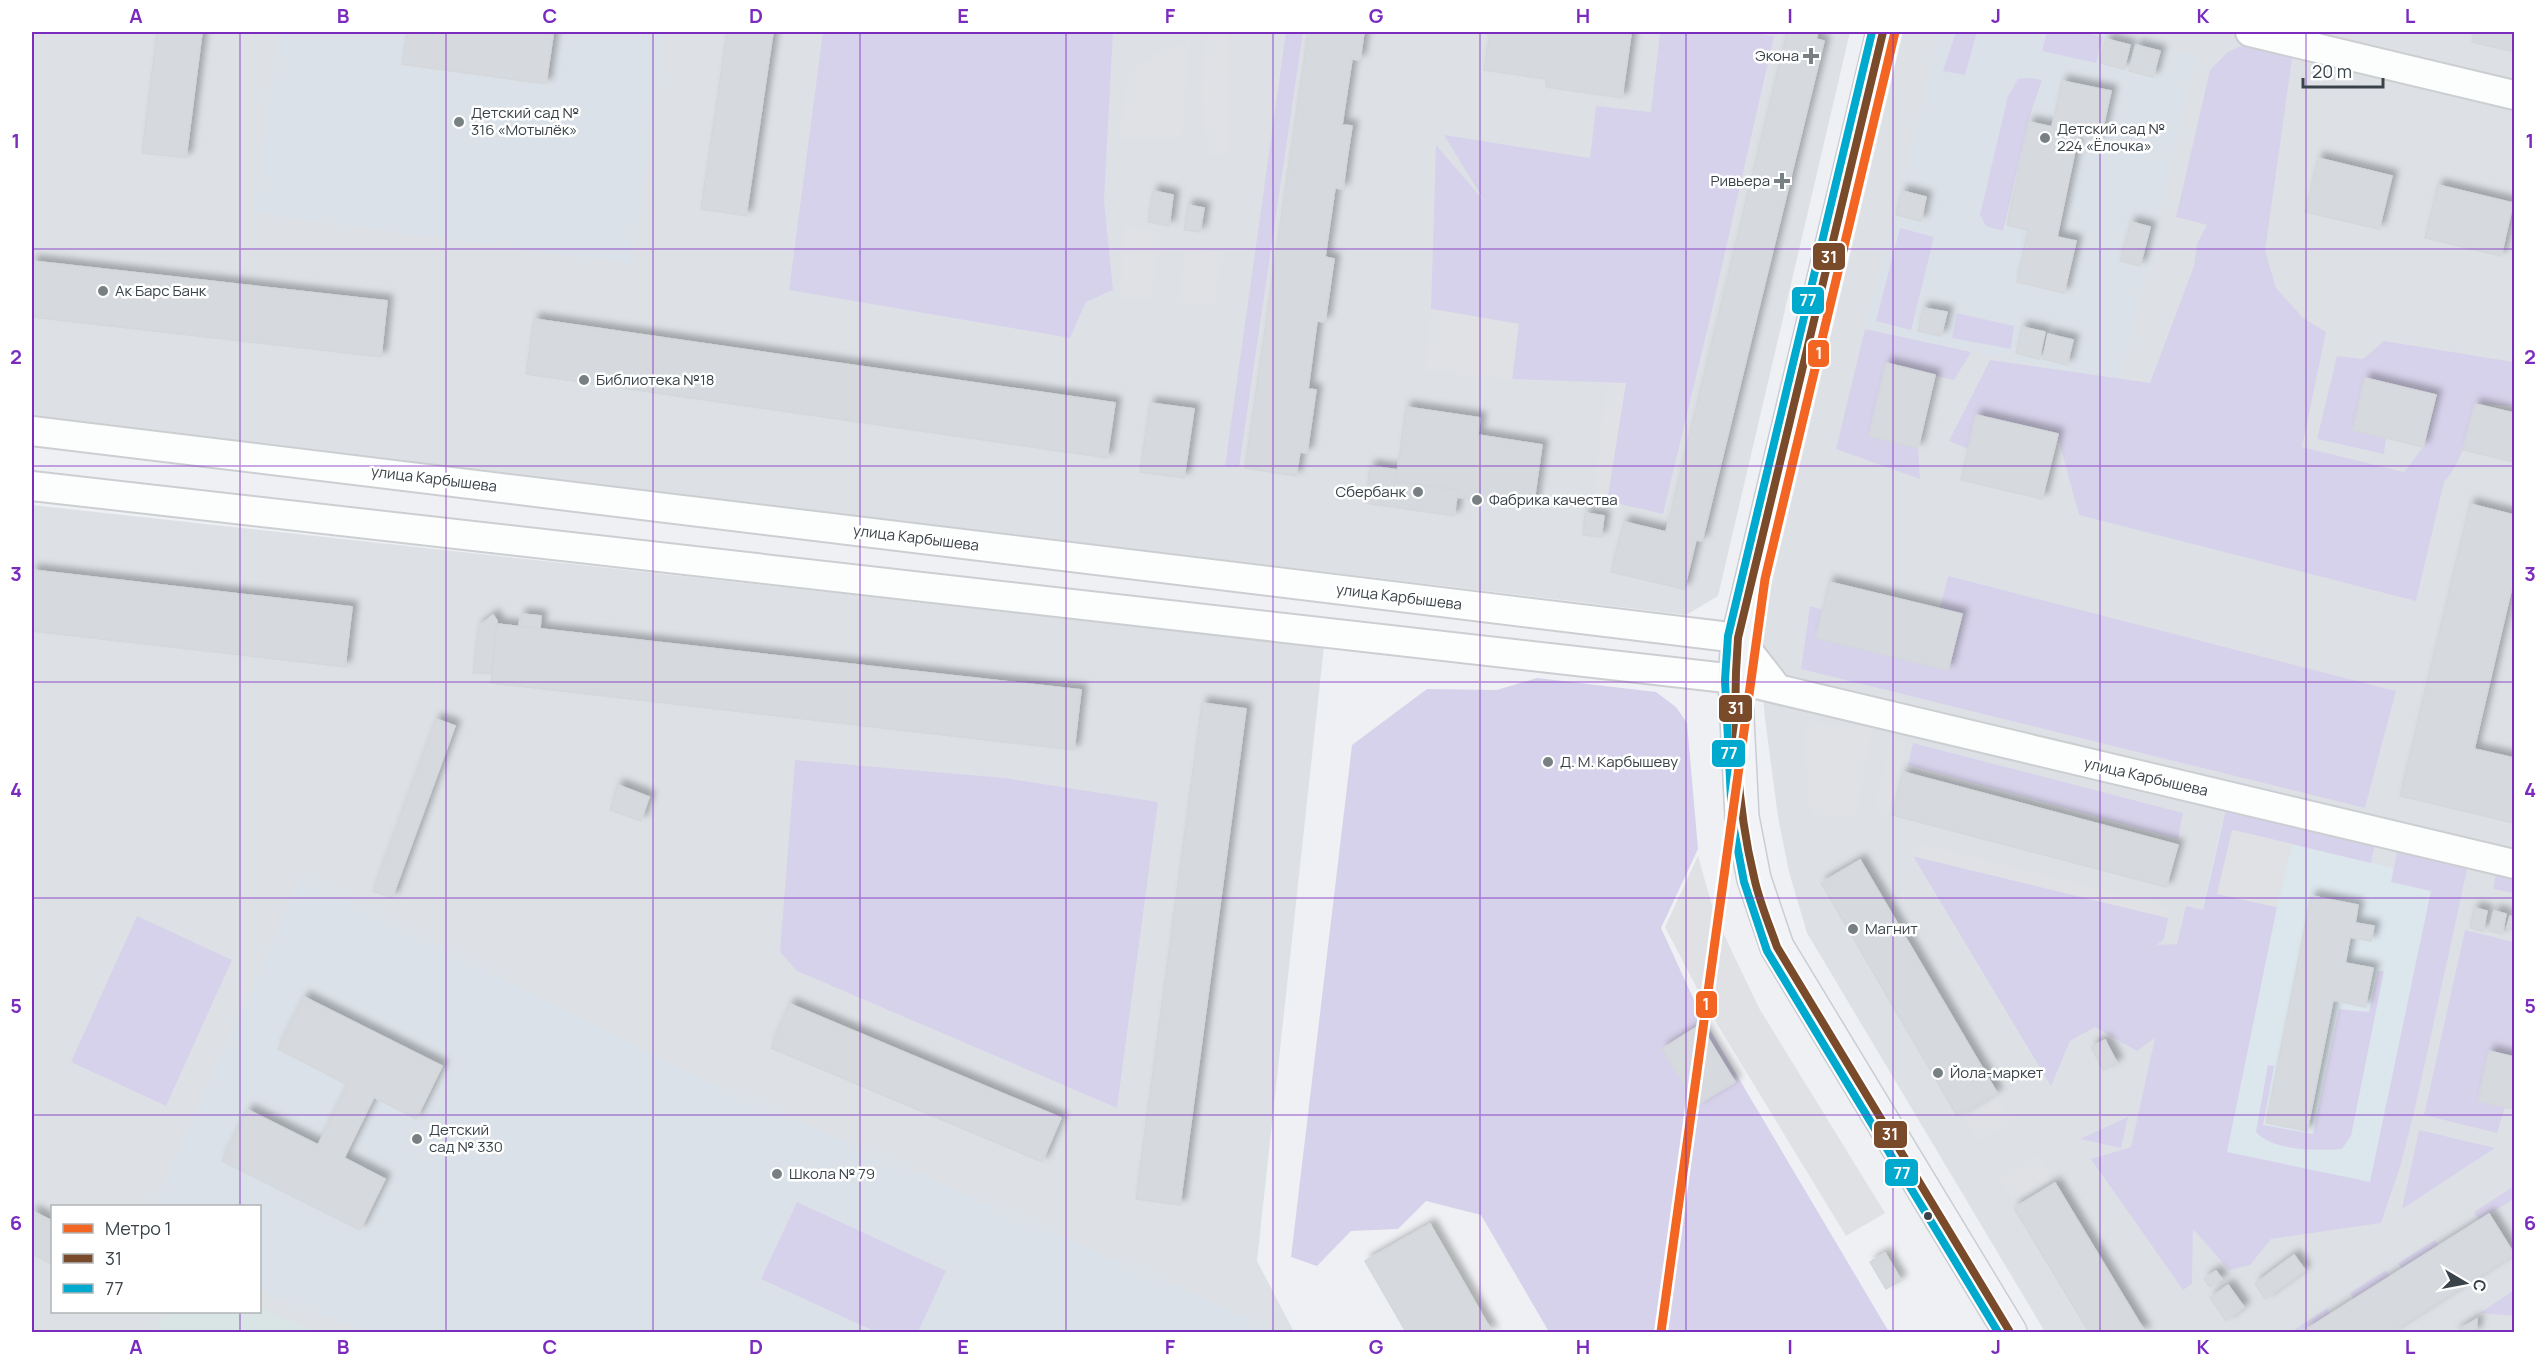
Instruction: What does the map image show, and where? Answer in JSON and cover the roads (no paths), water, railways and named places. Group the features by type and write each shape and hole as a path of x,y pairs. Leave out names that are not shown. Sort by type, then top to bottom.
{"street":[{"path":"1883,32 1738,638 1735,679 1742,818 1754,879 1777,946 2010,1332"},
{"path":"2250,32 2514,95"},
{"name":"улица Карбышева","path":"32,431 1738,638"},
{"name":"улица Карбышева","path":"32,486 1735,679 2514,864"},
{"path":"1738,638 1777,688"}],"metro line":[{"name":"1","path":"1661,1332 1765,579 1895,32"}],"place":[{"name":"Экона","path":"1811,56"},
{"name":"Детский сад № 316 «Мотылёк»","path":"459,122"},
{"name":"Детский сад № 224 «Ёлочка»","path":"2045,138"},
{"name":"Ривьера","path":"1782,181"},
{"name":"Ак Барс Банк","path":"103,291"},
{"name":"Библиотека №18","path":"584,380"},
{"name":"Сбербанк","path":"1418,492"},
{"name":"Фабрика качества","path":"1477,500"},
{"name":"Д. М. Карбышеву","path":"1548,762"},
{"name":"Магнит","path":"1853,929"},
{"name":"Йола-маркет","path":"1938,1073"},
{"name":"Детский сад № 330","path":"417,1139"},
{"name":"Школа № 79","path":"777,1174"}]}
